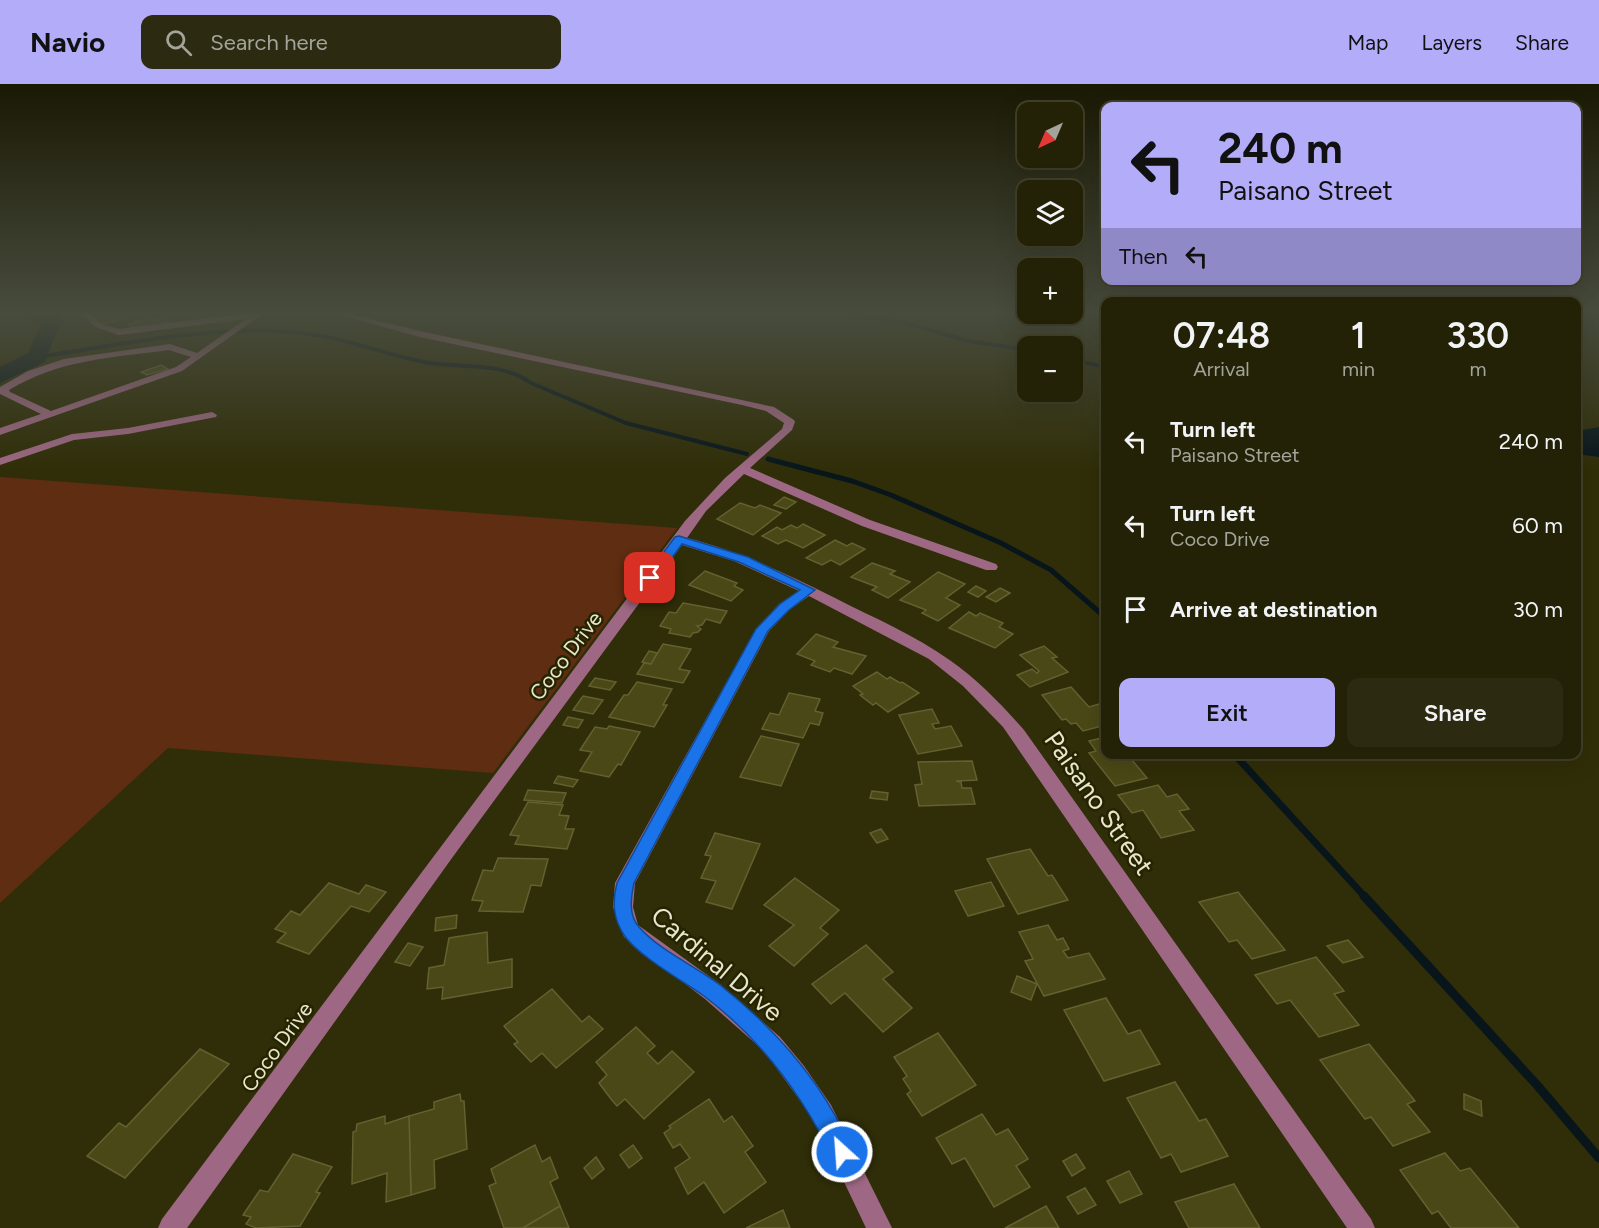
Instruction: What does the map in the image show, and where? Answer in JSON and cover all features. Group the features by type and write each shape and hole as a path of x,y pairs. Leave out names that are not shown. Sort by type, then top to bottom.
{"street":[{"path":"50,414 5,394 4,389 31,373 57,364"},
{"path":"0,432 179,369 186,364"},
{"name":"Coco Drive","path":"171,1228 445,853 679,540 690,521 710,498 788,430 790,422 770,409 580,364"},
{"path":"0,462 72,437 128,431 212,415"},
{"path":"743,469 866,523 991,567"},
{"name":"Paisano Street","path":"679,540 744,559 808,590 934,656 977,690 1012,726 1166,942 1362,1228"},
{"name":"Cardinal Drive","path":"808,590 784,607 763,629 625,883 621,898 624,916 631,931 713,992 772,1044 796,1074 823,1113 879,1228"}],"shaded area":[{"path":"1599,427 1599,457 1581,455 1581,430"},
{"path":"0,477 677,528 493,773 168,748 0,903"}],"building":[{"path":"161,365 168,369 147,375 141,372"},
{"path":"784,497 796,502 786,509 774,505"},
{"path":"740,503 755,508 760,505 781,513 753,535 717,519"},
{"path":"803,524 825,535 803,548 786,540 778,544 762,536 777,527 782,530 791,525 797,528"},
{"path":"835,540 847,546 852,543 865,549 840,565 831,560 822,565 806,558"},
{"path":"872,563 895,571 890,574 910,582 888,598 872,590 877,587 851,577"},
{"path":"705,571 737,583 734,586 743,590 731,601 689,585"},
{"path":"938,572 965,584 946,598 960,605 938,621 922,613 926,610 900,600"},
{"path":"976,586 986,591 978,597 968,592"},
{"path":"1000,588 1010,593 996,602 986,597"},
{"path":"683,603 727,611 720,623 706,619 702,625 697,626 701,629 690,637 669,633 671,629 660,626 669,612 676,613"},
{"path":"969,612 976,616 980,613 1003,623 999,627 1013,634 995,648 949,628"},
{"path":"816,634 838,642 833,647 866,656 852,674 834,668 830,672 811,665 815,661 797,654"},
{"path":"663,644 691,649 679,669 690,671 683,683 637,674 644,663 651,664"},
{"path":"1044,646 1057,657 1052,658 1068,672 1030,687 1017,675 1032,669 1037,673 1039,671 1020,655"},
{"path":"649,651 657,653 651,664 642,662"},
{"path":"877,672 887,679 890,677 902,682 919,693 888,712 876,703 873,705 853,686"},
{"path":"595,678 616,682 610,690 589,686"},
{"path":"637,682 672,689 663,705 667,705 654,727 609,717 624,695 628,695"},
{"path":"1071,687 1089,707 1101,703 1101,726 1083,731 1076,723 1071,724 1066,719 1062,720 1042,695"},
{"path":"789,693 820,699 815,711 823,713 819,725 810,723 803,738 762,729 770,713 779,715"},
{"path":"583,696 603,700 593,714 573,710"},
{"path":"932,709 939,723 932,724 935,729 951,726 962,746 918,754 899,715"},
{"path":"568,717 583,720 578,728 563,725"},
{"path":"609,726 640,732 621,765 618,764 609,777 580,771 592,752 580,750 595,727 607,729"},
{"path":"761,736 799,744 781,786 740,777"},
{"path":"1101,738 1101,759 1131,759 1147,778 1115,786 1089,753 1096,751 1089,741"},
{"path":"972,761 977,780 956,781 961,782 962,788 971,788 975,804 919,806 915,785 922,784 918,762"},
{"path":"558,776 578,780 573,787 554,783"},
{"path":"1158,785 1167,797 1177,794 1189,809 1179,811 1194,830 1161,838 1143,810 1132,813 1118,795"},
{"path":"528,790 566,793 562,803 524,800"},
{"path":"872,791 888,793 887,800 870,798"},
{"path":"528,802 563,805 559,815 569,816 565,829 574,829 567,849 515,844 519,836 510,835"},
{"path":"881,829 888,839 877,843 870,833"},
{"path":"715,833 760,844 732,909 706,902 716,881 701,878 711,856 705,855"},
{"path":"1030,849 1048,876 1052,875 1068,900 1018,914 987,859"},
{"path":"498,858 548,859 541,886 531,885 523,912 479,911 483,901 472,900 483,870 493,871"},
{"path":"795,878 839,910 820,928 828,934 794,966 769,946 794,925 764,905"},
{"path":"991,882 1004,906 968,916 955,891"},
{"path":"329,883 359,894 366,885 386,892 369,912 351,906 309,954 277,942 286,933 275,929 291,911 300,915"},
{"path":"1238,892 1285,950 1252,959 1237,940 1229,942 1199,902"},
{"path":"457,915 456,928 435,931 436,918"},
{"path":"1048,925 1057,940 1063,938 1069,949 1063,951 1068,958 1089,953 1105,979 1044,996 1025,961 1033,959 1019,932"},
{"path":"487,932 488,963 512,959 512,987 442,999 443,987 427,989 429,968 444,965 449,938"},
{"path":"1348,940 1363,957 1343,963 1327,946"},
{"path":"408,943 423,947 410,966 395,962"},
{"path":"866,945 893,972 883,979 912,1008 883,1032 845,993 831,1004 812,984"},
{"path":"1316,957 1344,991 1334,994 1359,1025 1319,1037 1290,1000 1277,1004 1255,975"},
{"path":"1017,976 1037,984 1031,1000 1011,992"},
{"path":"552,989 582,1022 589,1016 603,1029 556,1068 542,1053 531,1062 514,1044 518,1042 504,1026"},
{"path":"1106,998 1128,1034 1140,1030 1160,1064 1104,1081 1064,1010"},
{"path":"636,1027 655,1046 647,1053 658,1064 672,1051 694,1072 644,1119 625,1099 617,1106 611,1099 599,1083 607,1075 596,1062"},
{"path":"938,1033 976,1085 922,1116 907,1094 911,1091 903,1079 907,1076 894,1057"},
{"path":"1369,1044 1415,1101 1407,1104 1430,1132 1393,1146 1371,1117 1365,1119 1320,1060"},
{"path":"200,1049 229,1064 125,1178 87,1156 119,1123 126,1127"},
{"path":"1175,1082 1199,1121 1206,1119 1228,1156 1181,1172 1171,1154 1161,1158 1127,1098"},
{"path":"460,1094 461,1101 464,1101 467,1149 434,1160 435,1188 411,1195 409,1116 434,1109 434,1102"},
{"path":"1464,1094 1481,1101 1482,1116 1464,1109"},
{"path":"709,1099 724,1122 732,1116 753,1146 745,1152 766,1182 724,1213 704,1182 688,1194 675,1168 690,1158 680,1144 673,1148 664,1133 671,1128 669,1126"},
{"path":"982,1114 996,1135 1008,1129 1028,1159 1016,1166 1030,1187 994,1207 965,1158 952,1164 936,1138"},
{"path":"385,1116 385,1124 409,1116 411,1195 386,1202 387,1173 352,1184 353,1132 356,1131 357,1124"},
{"path":"535,1145 542,1162 550,1157 558,1178 550,1182 560,1206 523,1228 504,1228 489,1186 496,1183 491,1169"},
{"path":"633,1145 642,1158 629,1168 620,1155"},
{"path":"1445,1153 1460,1171 1470,1168 1519,1228 1451,1228 1438,1211 1432,1214 1400,1170"},
{"path":"293,1154 332,1167 316,1192 320,1193 300,1226 256,1228 246,1224 251,1217 243,1215 260,1190 268,1192"},
{"path":"1076,1154 1085,1168 1072,1176 1063,1161"},
{"path":"596,1157 604,1169 592,1179 584,1168"},
{"path":"1129,1171 1142,1194 1120,1203 1107,1181"},
{"path":"1234,1184 1260,1228 1189,1228 1175,1202"},
{"path":"1085,1188 1096,1205 1078,1214 1067,1197"},
{"path":"560,1206 569,1228 523,1228"},
{"path":"1046,1206 1059,1228 1005,1228"},
{"path":"783,1210 790,1228 746,1228"}],"waterway":[{"path":"0,376 23,364"},
{"path":"448,364 508,372 626,423 747,454"},
{"path":"1093,364 1101,366"},
{"path":"768,459 852,481 891,495 1001,543 1051,570 1101,614"},
{"path":"1239,759 1366,898"},
{"path":"1364,896 1537,1085 1599,1158"}],"route":[{"path":"650,578 679,540 726,552 808,590 784,607 763,629 625,883 621,898 624,916 631,931 713,992 772,1044 823,1113 842,1152"}]}
